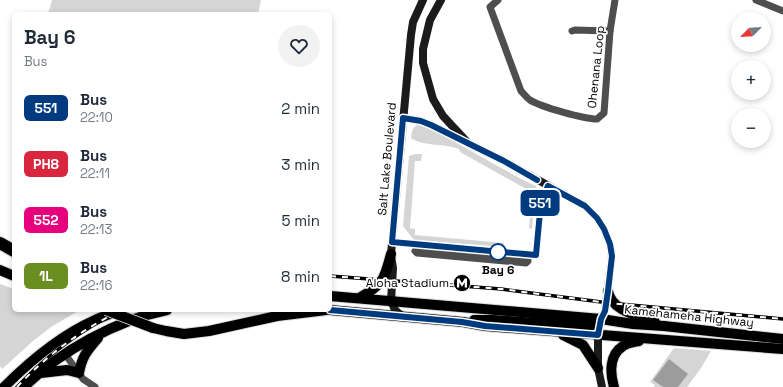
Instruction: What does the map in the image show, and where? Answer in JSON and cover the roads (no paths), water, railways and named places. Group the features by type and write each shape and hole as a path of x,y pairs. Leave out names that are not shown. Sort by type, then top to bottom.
{"highway":[{"path":"0,243 12,250"}],"main road":[{"name":"Salt Lake Boulevard","path":"391,302 393,268 391,254 412,29 423,0"},
{"path":"441,0 430,20 423,49 423,63 433,99 443,116 469,144"},
{"path":"403,118 421,121 469,144 585,206 597,218 604,229 610,244 612,256 605,311 601,319 598,335 598,368 602,387"},
{"path":"359,298 375,288 382,281 386,274 387,264 391,254"},
{"path":"0,265 12,268"},
{"path":"0,270 12,275"},
{"path":"608,291 612,301 620,308 664,326"},
{"name":"Kamehameha Highway","path":"332,296 601,319 634,324 783,339"},
{"path":"391,302 395,310 404,317"},
{"name":"Kamehameha Highway","path":"332,310 462,322 485,326 783,349"},
{"path":"111,312 153,328 184,334 209,332 277,316 310,312"},
{"path":"4,387 21,370 43,352 76,330 95,320 116,312"},
{"path":"24,387 65,354 103,332 143,316 159,312"},
{"path":"462,322 473,320 493,320 582,326 592,325 601,319"},
{"path":"65,354 70,339 76,330"},
{"path":"547,331 566,336 583,345 598,368"},
{"path":"40,373 67,370 79,374 81,361 85,352 103,332"},
{"path":"758,337 772,334 783,334"},
{"path":"614,387 611,369 616,352 624,345 648,339"}],"street":[{"name":"Ohenana Loop","path":"498,0 490,7 521,91 530,100 589,119 597,119 604,113 610,31 615,0"},
{"path":"756,0 783,11"},
{"path":"572,31 610,31"},
{"path":"417,249 527,259 528,261 526,263 416,253 415,251 417,249"},
{"path":"65,354 83,379 95,387"}],"railway":[{"path":"332,276 501,289 609,303 783,319"},
{"path":"17,387 40,364 79,334 118,312"}],"place":[{"name":"Bay 6","path":"498,252"},
{"name":"Aloha Stadium","path":"462,283"}]}
